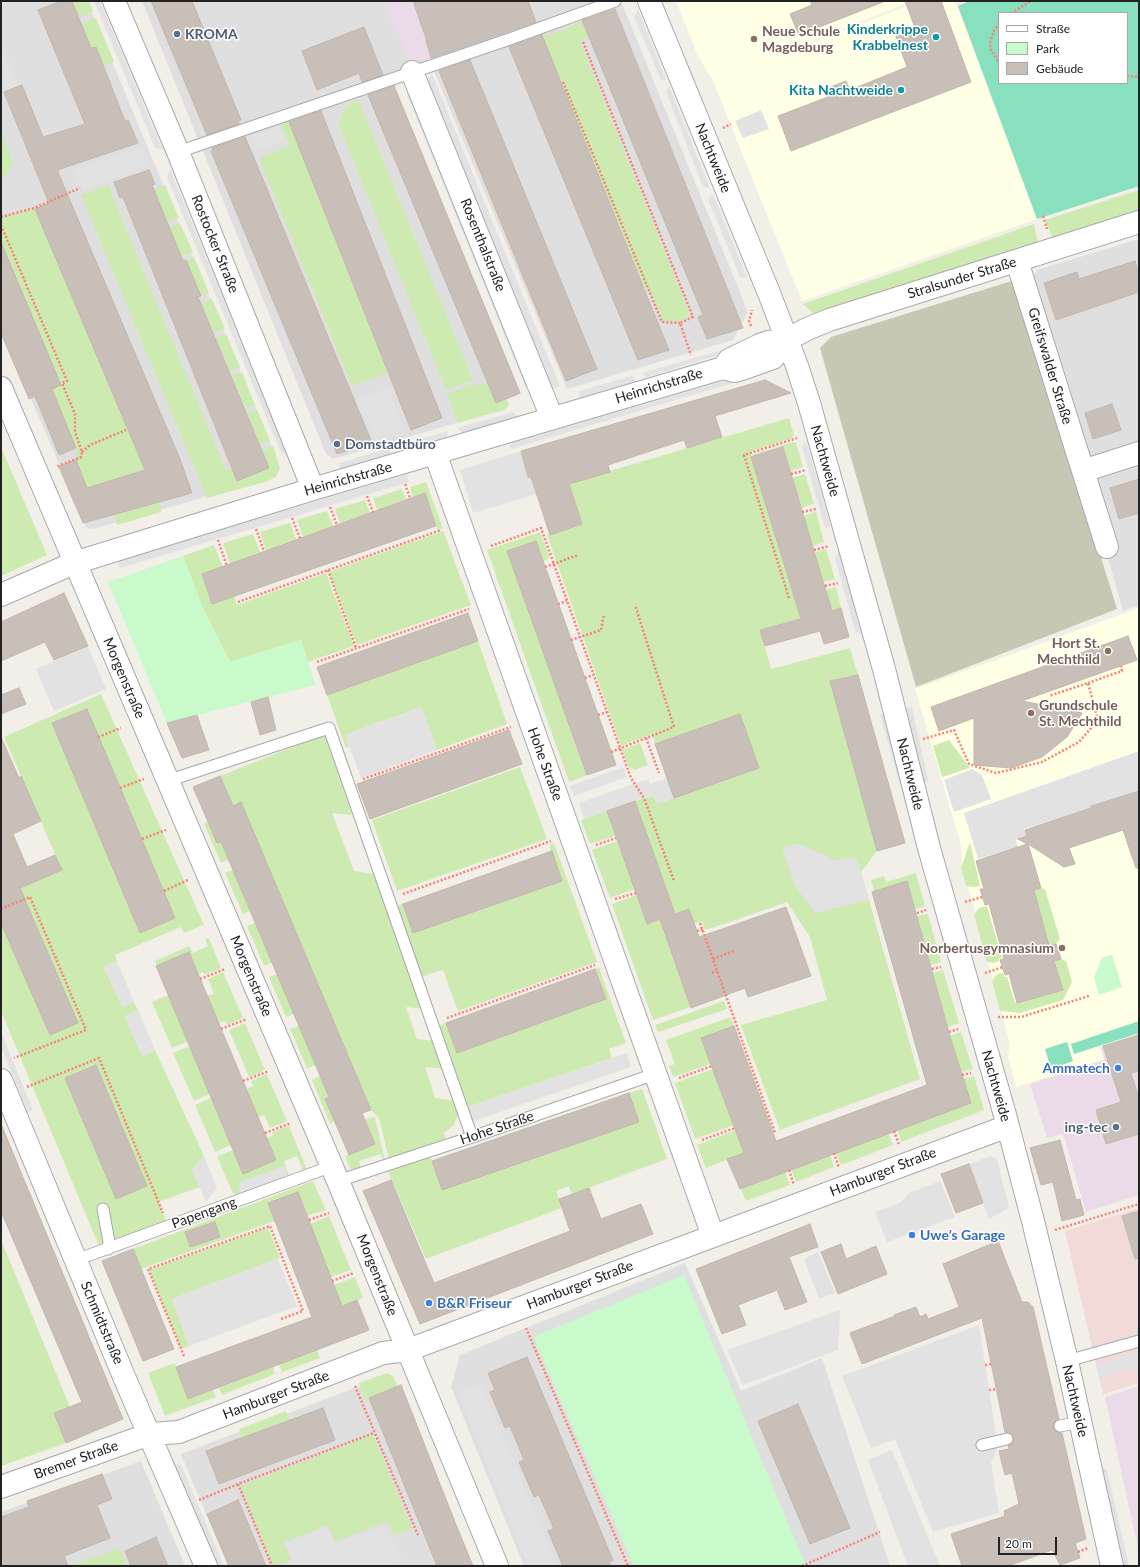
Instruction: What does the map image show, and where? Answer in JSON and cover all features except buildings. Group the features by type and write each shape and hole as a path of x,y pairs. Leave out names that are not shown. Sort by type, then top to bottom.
{"street":[{"name":"Rostocker Straße","path":"114,1 178,152 313,489"},
{"name":"Nachtweide","path":"649,1 787,340 809,403 880,656 929,848 1008,1126 1045,1268 1066,1361 1070,1424 1112,1566"},
{"name":"Rosenthalstraße","path":"412,72 552,418"},
{"name":"Stralsunder Straße","path":"787,340 807,329 829,320 1139,222"},
{"name":"Greifswalder Straße","path":"1017,261 1107,547"},
{"name":"Heinrichstraße","path":"1,595 74,563 211,520 723,368 735,371 773,358 787,340"},
{"name":"Morgenstraße","path":"1,388 74,563 335,1173 498,1566"},
{"name":"Hohe Straße","path":"435,453 713,1236"},
{"path":"1083,471 1139,453"},
{"name":"Schmidtstraße","path":"1,1080 206,1566"},
{"name":"Hamburger Straße","path":"150,1434 179,1432 383,1353 408,1350 1008,1126"},
{"name":"Bremer Straße","path":"1,1487 150,1434"}],"lane":[{"path":"178,152 615,1"},
{"path":"167,781 329,728 472,1137"},
{"name":"Hohe Straße","path":"335,1173 472,1137 655,1074"},
{"name":"Papengang","path":"76,1260 168,1226 335,1173"},
{"path":"103,1209 109,1242 108,1249"},
{"path":"1066,1361 1139,1341"},
{"path":"982,1445 1007,1439"}],"path":[{"path":"1014,12 1031,1"},
{"path":"998,25 994,31 990,43 991,50 998,60"},
{"path":"563,82 662,322 680,323 693,318 583,42"},
{"path":"1128,76 1139,77"},
{"path":"722,128 731,124"},
{"path":"1,217 34,208 80,188"},
{"path":"1,225 67,380 62,383 75,414 75,432 82,452"},
{"path":"680,323 691,355"},
{"path":"52,468 81,457 82,452 90,445 126,430"},
{"path":"789,598 744,455 797,438"},
{"path":"791,474 806,470"},
{"path":"405,484 410,498"},
{"path":"367,496 373,512"},
{"path":"330,507 337,525"},
{"path":"802,512 816,509"},
{"path":"292,518 300,538"},
{"path":"211,520 227,566"},
{"path":"238,602 445,528"},
{"path":"490,546 541,528 631,778 644,798 674,882"},
{"path":"256,529 264,551"},
{"path":"814,550 827,546"},
{"path":"545,567 578,555"},
{"path":"328,570 356,648"},
{"path":"825,586 838,583"},
{"path":"558,604 567,601"},
{"path":"611,752 674,727 635,604"},
{"path":"317,662 378,640 452,617 475,606"},
{"path":"571,640 601,630 604,614"},
{"path":"378,640 379,644"},
{"path":"341,653 343,657"},
{"path":"1049,696 1122,671 1121,666"},
{"path":"585,678 594,675"},
{"path":"923,739 954,730 968,764 996,773 1042,762 1079,742 1098,720 1088,683"},
{"path":"598,715 607,712"},
{"path":"348,784 515,725"},
{"path":"98,737 121,728"},
{"path":"646,738 659,773"},
{"path":"120,788 144,779"},
{"path":"142,839 166,830"},
{"path":"595,846 616,838"},
{"path":"388,899 557,839"},
{"path":"164,890 188,880"},
{"path":"614,900 636,893"},
{"path":"1,909 30,897 86,1030 14,1058"},
{"path":"964,902 982,897"},
{"path":"700,923 775,1133"},
{"path":"37,927 42,926"},
{"path":"697,931 703,929"},
{"path":"713,959 734,951"},
{"path":"432,1023 601,963"},
{"path":"55,969 60,967"},
{"path":"984,973 1003,967"},
{"path":"200,979 225,969"},
{"path":"577,971 578,975"},
{"path":"712,973 717,971"},
{"path":"540,984 541,988"},
{"path":"995,1017 1021,1017 1088,996"},
{"path":"503,998 504,1002"},
{"path":"72,1010 77,1008"},
{"path":"466,1011 467,1016"},
{"path":"221,1029 247,1019"},
{"path":"27,1087 99,1058 168,1226"},
{"path":"678,1079 712,1066"},
{"path":"243,1082 269,1071"},
{"path":"105,1087 110,1085"},
{"path":"265,1133 291,1123"},
{"path":"700,1141 735,1128"},
{"path":"124,1131 128,1129"},
{"path":"894,1131 899,1145"},
{"path":"834,1153 839,1168"},
{"path":"789,1170 795,1186"},
{"path":"141,1174 146,1172"},
{"path":"1050,1232 1139,1204"},
{"path":"309,1220 330,1212"},
{"path":"184,1356 148,1269 270,1226 303,1311 281,1319"},
{"path":"332,1281 356,1272"},
{"path":"524,1324 628,1566"},
{"path":"985,1365 991,1364"},
{"path":"353,1382 418,1535"},
{"path":"989,1390 996,1389"},
{"path":"198,1500 374,1433"},
{"path":"238,1484 272,1566"},
{"path":"802,1566 880,1532"}],"shaded area":[{"path":"1,1 87,1 271,445 277,464 272,478 93,529 87,528 1,330"},
{"path":"94,1 100,1 162,149 155,148"},
{"path":"142,1 621,1 748,312 733,340 567,389 429,59 390,74 521,394 506,400 504,409 333,459 326,454"},
{"path":"384,1 519,1 529,26 429,59 410,62"},
{"path":"676,1 912,1 759,63 920,1 955,1 1037,219 802,301 713,81 697,54"},
{"path":"638,9 666,80 661,80 634,17"},
{"path":"1,43 19,87 4,92 1,85"},
{"path":"432,74 560,386 549,391 424,83"},
{"path":"669,86 710,188 703,187 666,92"},
{"path":"411,89 532,386 526,388 406,92"},
{"path":"761,110 769,129 743,138 735,121"},
{"path":"279,125 285,140 255,150 250,136"},
{"path":"141,147 150,166 84,189 71,171"},
{"path":"170,169 287,455 281,453 167,177"},
{"path":"713,194 747,278 740,277 708,199"},
{"path":"1139,239 1139,605 1123,611 1030,281 1037,270"},
{"path":"1015,280 1117,609 916,687 820,348 831,337"},
{"path":"729,348 732,351 646,377 642,373"},
{"path":"750,373 750,378 511,449 509,444"},
{"path":"632,376 637,381 579,398 579,391"},
{"path":"389,389 406,434 375,442 357,400"},
{"path":"513,412 518,416 463,433 457,428"},
{"path":"448,431 447,437 406,449 400,445"},
{"path":"806,440 831,527 825,528 802,447"},
{"path":"390,448 390,454 340,469 339,463"},
{"path":"521,451 528,477 531,477 537,494 473,513 460,470"},
{"path":"407,474 409,482 120,568 117,561"},
{"path":"839,551 862,635 855,631 835,558"},
{"name":"Norbertusgymnasium","path":"1139,608 1139,1032 1099,1045 1104,1059 1016,1087 1008,1057 1010,1044 962,863 959,838 915,689"},
{"path":"88,647 106,689 54,711 36,669"},
{"path":"422,707 437,750 361,778 345,735"},
{"path":"912,707 928,780 922,784 905,708"},
{"path":"886,714 920,854 880,715"},
{"path":"1139,751 1139,793 1137,791 1091,806 1091,808 1024,829 1027,836 1016,840 1018,847 978,859 964,813"},
{"path":"623,767 627,777 574,796 570,786"},
{"path":"972,769 982,775 991,799 954,812 944,780"},
{"path":"667,778 674,798 657,804 653,795 584,819 579,803 648,779 650,784"},
{"path":"799,844 836,860 856,858 869,900 815,913 795,886 782,847"},
{"path":"117,961 134,1002 122,1008 104,966"},
{"path":"138,1010 155,1050 142,1056 125,1016"},
{"path":"1,1032 33,1110 28,1112 1,1047"},
{"path":"1139,1035 1139,1195 1086,1212 1063,1134 1047,1138 1030,1084 1105,1060 1101,1047"},
{"path":"627,1053 631,1067 471,1122 467,1107"},
{"path":"204,1156 217,1188 206,1202 192,1170"},
{"path":"991,1156 997,1159 1009,1208 989,1219 969,1164"},
{"path":"284,1166 288,1179 238,1197 240,1182"},
{"path":"940,1181 955,1217 887,1242 875,1212 900,1203 909,1193"},
{"path":"1139,1208 1139,1383 1103,1394 1065,1231"},
{"path":"818,1252 835,1293 819,1299 804,1259"},
{"path":"278,1259 297,1306 189,1346 172,1299"},
{"path":"685,1263 741,1391 822,1358 890,1566 524,1566 451,1387 460,1355"},
{"path":"840,1310 838,1350 743,1385 727,1350"},
{"path":"979,1325 998,1447 991,1462 999,1513 933,1532 895,1439 871,1448 842,1376"},
{"path":"1139,1352 1139,1367 1099,1378 1096,1364"},
{"path":"386,1376 469,1566 228,1566 181,1454"},
{"path":"481,1384 558,1566 528,1566 458,1392"},
{"path":"1139,1386 1139,1553 1105,1397"},
{"path":"892,1450 940,1566 908,1566 868,1460"},
{"path":"141,1461 185,1566 1,1566 1,1512"},
{"path":"174,1463 181,1465 224,1566 217,1566"},
{"path":"1100,1467 1107,1470 1129,1566 1123,1566"},
{"path":"385,1526 403,1560 389,1566 280,1566 292,1560 286,1543 327,1527 336,1543"}],"green space":[{"path":"72,1 89,1 93,12 79,18"},
{"path":"970,1 1139,1 1139,186 1037,219 958,6"},
{"path":"96,18 114,62 103,66 96,47 91,48 81,24"},
{"path":"582,21 589,37 581,40 580,42 689,312 686,318 677,321 663,321 649,288 644,289 541,34 551,35"},
{"path":"358,99 473,380 446,390 338,123 347,106"},
{"path":"289,121 388,373 352,386 259,158 290,146 281,123"},
{"path":"1,130 13,162 6,176 1,178"},
{"path":"108,185 226,471 232,469 237,481 269,468 262,451 273,446 280,468 276,477 265,482 207,498 81,195"},
{"path":"165,185 179,218 168,222 154,190"},
{"path":"1139,190 1139,213 1053,239 1045,220"},
{"path":"35,209 145,470 87,488 76,460 76,448 52,389 61,385 1,242 1,217"},
{"path":"180,223 193,252 181,256 170,227"},
{"path":"1034,224 1038,243 815,315 803,304"},
{"path":"194,257 209,293 201,296 186,260"},
{"path":"212,299 225,329 214,333 201,303"},
{"path":"226,334 240,367 230,371 216,338"},
{"path":"242,372 255,405 245,408 232,376"},
{"path":"487,382 496,403 507,399 509,406 504,410 458,423 447,394 474,383 475,386"},
{"path":"257,409 270,441 260,445 247,413"},
{"path":"789,418 794,435 792,438 749,452 751,455 793,442 796,443 803,467 790,471 782,448 751,457 798,611 829,602 826,590 836,587 841,608 760,630 771,669 850,648 858,675 830,681 877,851 861,872 920,1079 780,1130 741,1025 827,1000 810,937 787,902 705,930 702,921 694,924 689,909 675,914 635,801 654,795 657,804 759,768 740,714 655,744 652,734 621,746 547,535 582,524 569,483"},
{"path":"1,447 47,555 1,576"},
{"path":"805,474 814,504 801,508 792,478"},
{"path":"426,482 443,528 438,530 425,493 413,497 410,487"},
{"path":"402,489 406,499 377,510 373,498"},
{"path":"365,500 370,513 340,523 335,509"},
{"path":"159,502 161,512 117,525 115,515"},
{"path":"327,511 333,526 303,537 297,520"},
{"path":"816,512 824,542 813,546 803,516"},
{"path":"290,523 296,539 266,550 260,532"},
{"path":"443,531 471,605 357,645 329,572"},
{"path":"540,532 550,558 543,561 536,541 507,551 587,775 569,782 487,550"},
{"path":"253,534 260,552 230,564 223,543"},
{"path":"214,545 223,567 202,575 212,604 234,596 237,605 326,573 354,646 308,662 301,640 230,662 203,609 183,556"},
{"path":"826,549 835,579 824,582 815,552"},
{"path":"183,556 203,609 230,662 301,640 315,685 167,723 108,582"},
{"path":"478,641 507,724 437,750 421,707 345,735 349,747 346,748 327,695"},
{"path":"101,694 204,925 184,933 181,927 115,955 117,961 104,967 122,1007 134,1002 138,1010 125,1016 142,1056 155,1050 204,1156 192,1170 200,1187 159,1202 166,1221 99,1246 1,1011 1,923 50,1035 78,1023 26,901 1,912 1,896 62,870 4,737","holes":["87,709 175,918 140,933 53,723","96,1065 147,1186 116,1199 65,1078"]},
{"path":"325,734 352,815 332,813 354,871 375,874 424,1009 406,1007 417,1039 433,1041 443,1069 425,1067 435,1098 455,1101 458,1111 454,1125 444,1133 446,1141 389,1160 379,1118 371,1110 241,803 233,806 220,776"},
{"path":"949,740 970,768 942,777 933,746"},
{"path":"640,743 648,765 635,770 629,767 622,750"},
{"path":"520,767 547,839 397,891 372,820"},
{"path":"607,811 615,836 590,844 581,820"},
{"path":"208,822 217,843 221,842 228,859 221,863 204,824"},
{"path":"617,841 635,889 610,898 592,850"},
{"path":"970,842 980,886 974,887 966,886 961,868"},
{"path":"554,843 597,962 458,1011 443,970 420,977 395,906 403,904 414,933 562,881 549,845"},
{"path":"233,870 250,911 243,914 225,873"},
{"path":"916,873 925,906 915,909 907,882 874,891 871,880 884,876 886,882"},
{"path":"1041,888 1045,889 1060,939 1056,944 1049,946 1033,890"},
{"path":"636,895 647,924 660,919 691,1007 653,1020 612,904"},
{"path":"987,906 1002,958 999,958 999,961 994,963 987,962 974,915 979,908"},
{"path":"928,914 941,962 931,965 917,916"},
{"path":"255,923 272,963 264,966 247,926"},
{"path":"209,938 221,968 205,975 203,972 198,974 189,952 157,966 155,961 189,946 193,953 208,946 205,939"},
{"path":"1112,955 1122,987 1099,995 1094,977 1102,958"},
{"path":"1061,959 1066,961 1072,982 1063,1000 1020,1013 1000,1011 992,981 996,975 1003,973 1004,977 1007,977 1015,1003 1017,1003 1062,990 1054,961"},
{"path":"599,968 626,1043 609,1049 612,1058 467,1107 438,1026 446,1023 457,1053 606,999 595,969"},
{"path":"943,970 959,1023 948,1027 933,973"},
{"path":"223,972 243,1018 227,1025 225,1021 218,1023 207,996 214,994 208,979"},
{"path":"277,974 294,1014 286,1017 269,977"},
{"path":"169,995 188,1041 172,1048 152,1002"},
{"path":"724,1001 727,1009 658,1032 655,1025"},
{"path":"731,1017 734,1026 701,1038 711,1064 673,1077 669,1066 675,1064 666,1040"},
{"path":"1139,1021 1139,1033 1074,1054 1071,1044"},
{"path":"245,1023 265,1070 249,1077 229,1030"},
{"path":"299,1026 315,1065 307,1068 290,1029"},
{"path":"961,1032 973,1069 962,1072 950,1036"},
{"path":"1067,1042 1073,1061 1051,1069 1045,1049"},
{"path":"190,1046 210,1094 194,1101 173,1053"},
{"path":"713,1069 734,1125 695,1139 675,1083"},
{"path":"267,1074 287,1121 270,1128 264,1115 258,1117 246,1089 253,1086 251,1081"},
{"path":"320,1076 329,1097 335,1121 330,1124 312,1080"},
{"path":"974,1076 984,1110 901,1142 897,1129 971,1103 963,1079"},
{"path":"642,1089 667,1159 572,1194 569,1186 556,1191 562,1208 426,1259 388,1171 430,1155 442,1190 639,1122 629,1093"},
{"path":"211,1098 231,1145 215,1152 195,1105"},
{"path":"375,1117 385,1161 380,1154 359,1161 361,1169 357,1171 351,1170 345,1156 375,1144 365,1120"},
{"path":"289,1126 308,1172 304,1173 297,1156 284,1161 290,1179 288,1179 284,1167 238,1197 232,1192 217,1156 233,1150 276,1160 267,1138 273,1135 272,1132"},
{"path":"736,1130 744,1153 706,1168 697,1145"},
{"path":"888,1133 893,1145 841,1165 836,1153"},
{"path":"830,1155 834,1167 796,1182 791,1169"},
{"path":"785,1172 790,1185 746,1201 741,1189"},
{"path":"313,1181 326,1210 307,1216 298,1192 269,1203 275,1221 141,1269 133,1249"},
{"path":"329,1216 351,1270 331,1277 310,1224"},
{"path":"268,1228 280,1258 172,1299 189,1346 181,1349 149,1270"},
{"path":"1,1240 70,1407 54,1413 66,1443 1,1466"},
{"path":"684,1275 806,1566 634,1566 533,1337"},
{"path":"355,1277 363,1298 342,1306 334,1285"},
{"path":"317,1350 320,1358 282,1372 279,1364"},
{"path":"175,1363 188,1399 213,1390 216,1397 165,1416 148,1373"},
{"path":"273,1367 275,1374 222,1395 219,1388"},
{"path":"387,1373 393,1376 398,1387 365,1400 359,1383"},
{"path":"286,1411 290,1420 242,1438 239,1429"},
{"path":"373,1435 412,1528 394,1535 387,1521 335,1542 328,1525 284,1542 291,1560 273,1566 240,1486"},
{"path":"120,1548 127,1566 71,1566"}],"place":[{"name":"KROMA","path":"177,34"},
{"name":"Kinderkrippe Krabbelnest","path":"936,37"},
{"name":"Neue Schule Magdeburg","path":"754,39"},
{"name":"Kita Nachtweide","path":"901,90"},
{"name":"Domstadtbüro","path":"337,444"},
{"name":"Hort St. Mechthild","path":"1108,651"},
{"name":"Grundschule St. Mechthild","path":"1031,713"},
{"name":"Norbertusgymnasium","path":"1062,948"},
{"name":"Ammatech","path":"1118,1068"},
{"name":"ing-tec","path":"1116,1127"},
{"name":"Uwe’s Garage","path":"912,1235"},
{"name":"B&R Friseur","path":"429,1303"}]}
